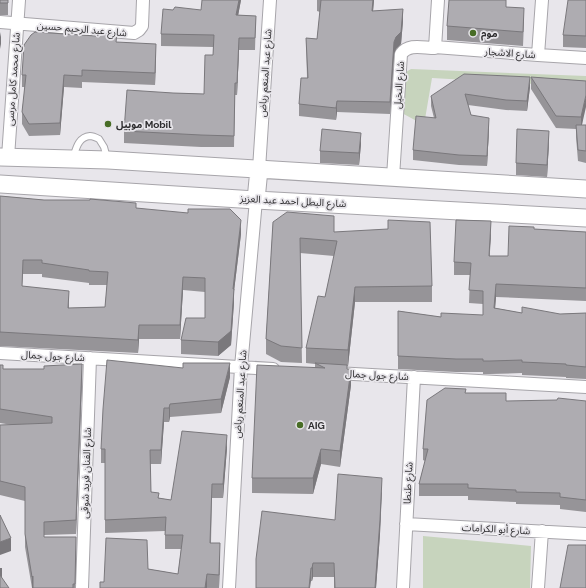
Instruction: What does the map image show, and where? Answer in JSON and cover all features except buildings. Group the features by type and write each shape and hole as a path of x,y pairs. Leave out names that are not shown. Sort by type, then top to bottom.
{"main road":[{"path":"4,157 108,160 586,189"},
{"path":"256,200 259,169"},
{"name":"شارع البطل احمد عبد العزيز","path":"0,184 586,218"}],"street":[{"name":"شارع محمد كامل مرسى","path":"4,157 19,0"},
{"name":"شارع عبد الرحيم حسين","path":"0,22 134,34 140,30 142,23 143,0"},
{"name":"شارع عبد المنعم رياض","path":"259,169 270,0"},
{"path":"435,47 438,0"},
{"path":"538,55 542,0"},
{"name":"شارع النخيل","path":"393,177 401,54 404,50 411,47 435,47"},
{"name":"شارع الاشجار","path":"435,47 586,58"},
{"name":"شارع عبد المنعم رياض","path":"230,588 241,367 256,200"},
{"name":"شارع جول جمال","path":"0,353 284,370"},
{"name":"شارع الفنان فريد شوقى","path":"82,588 90,358"},
{"name":"شارع جول جمال","path":"322,372 586,387"},
{"name":"شارع طنطا","path":"403,588 414,377"},
{"name":"شارع أبو الكرامات","path":"406,524 586,534"},
{"path":"538,588 542,532"}],"lane":[{"path":"73,159 76,147 82,139 90,136 99,139 104,147 108,160"}],"green space":[{"path":"411,69 586,76 586,87 432,78 424,125 400,112 406,72"},
{"path":"423,536 531,546 530,588 423,588"}],"place":[{"name":"موم","path":"473,33"},
{"name":"موبيل Mobil","path":"108,124"},
{"name":"AIG","path":"300,425"}]}
